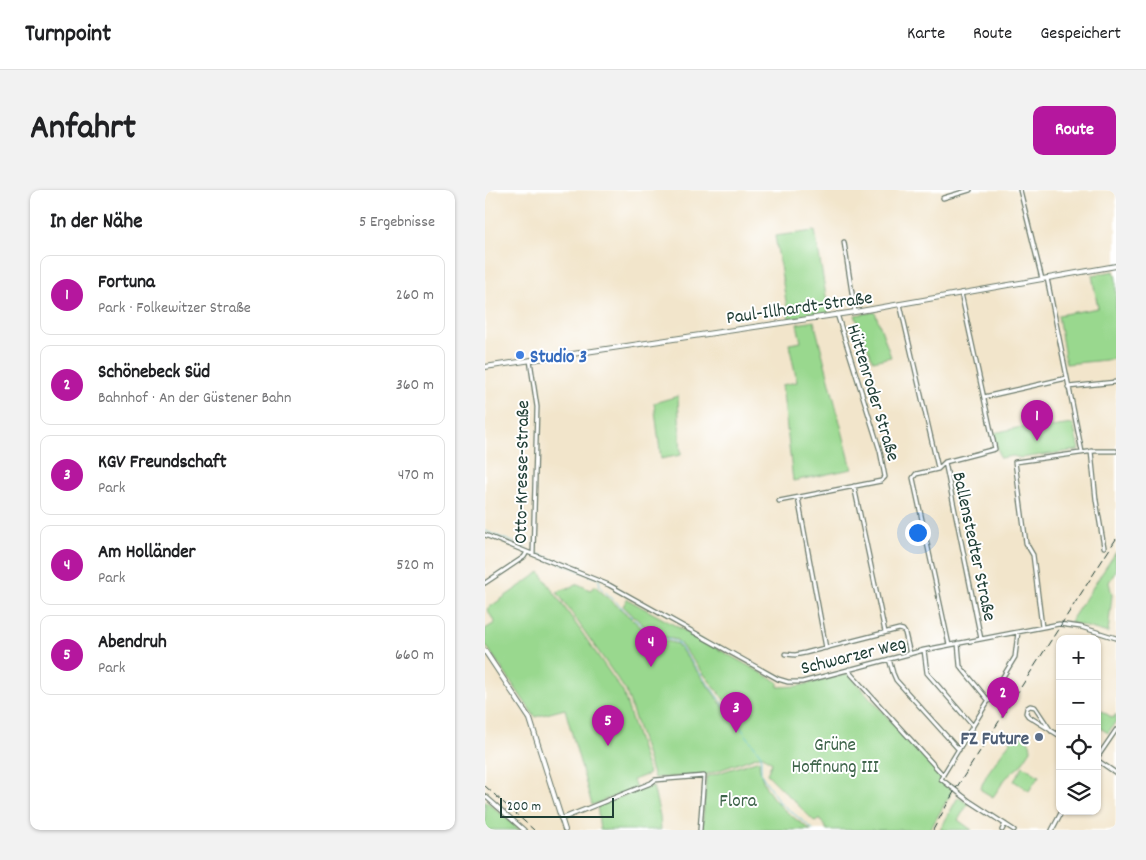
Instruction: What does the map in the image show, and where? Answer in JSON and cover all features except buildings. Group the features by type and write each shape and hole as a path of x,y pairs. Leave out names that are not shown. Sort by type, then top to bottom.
{"street":[{"path":"943,198 970,190"},
{"path":"1020,190 1042,279"},
{"path":"844,242 855,312"},
{"name":"Paul-Illhardt-Straße","path":"485,367 855,312 1116,267"},
{"path":"1047,278 1082,452"},
{"name":"Ballenstedter Straße","path":"961,293 995,450 945,462 981,639"},
{"path":"900,304 938,469"},
{"name":"Hüttenroder Straße","path":"779,501 881,481 884,478 885,474 880,451 837,314"},
{"name":"Otto-Kresse-Straße","path":"530,360 537,407 533,554"},
{"path":"983,397 1067,378"},
{"path":"1069,387 1116,382"},
{"path":"1042,627 1033,555 1026,543 1015,462 1082,452 1116,450"},
{"path":"1091,451 1095,500 1105,547"},
{"path":"945,462 938,469 916,474 913,478 949,645"},
{"path":"854,486 885,632"},
{"path":"798,498 826,648"},
{"name":"Schwarzer Weg","path":"485,535 598,580 784,681 802,682 924,650 1065,624 1116,638"},
{"path":"485,583 527,552"},
{"path":"785,654 805,654 885,632 903,630 910,654"},
{"path":"1014,830 962,796 941,779 1015,657 1018,632"},
{"path":"959,643 960,666 989,700"},
{"path":"924,650 929,675 973,726"},
{"path":"485,651 530,719 565,830"},
{"path":"889,659 897,680 959,750"},
{"path":"849,669 851,674 943,775"},
{"path":"1051,731 1035,707 1027,708 1026,713 1028,716 1051,731 1056,734"},
{"path":"1101,753 1116,730"},
{"path":"1101,762 1116,773"},
{"path":"561,819 655,780 704,776 700,830"},
{"path":"485,796 524,830"},
{"path":"1052,830 1060,815"},
{"path":"1002,830 1005,824"}],"green space":[{"path":"815,231 829,313 789,319 775,236"},
{"path":"1114,271 1116,279 1116,359 1066,364 1058,315 1098,308 1092,275"},
{"path":"875,312 891,357 873,361 855,315"},
{"path":"814,321 852,469 793,481 782,385 797,382 789,344 801,342 797,324"},
{"path":"678,396 681,455 661,459 654,403"},
{"path":"1049,421 1051,427 1073,424 1079,450 1021,458 1013,456 1000,458 994,433"},
{"path":"1116,552 1116,571 1109,582 1112,595 1108,633 1070,622"},
{"path":"540,572 623,692 649,774 633,780 636,788 592,805 565,709 535,717 485,644 485,629 495,623 487,609"},
{"name":"Grüne Hoffnung III","path":"578,584 590,590 595,586 652,637 677,644 725,709 730,707 677,640 653,634 623,606 627,599 778,682 778,687 798,686 847,674 941,776 939,781 951,789 950,795 930,830 827,830 820,819 815,822 767,774 772,762 764,756 759,756 706,775 654,778 626,691 557,592"},
{"path":"1101,710 1113,718 1116,714 1116,721 1108,733 1101,729"},
{"path":"1014,736 1021,736 1026,739 1030,743 1031,750 1021,765 1006,778 993,797 981,790 981,787 987,774"},
{"name":"Flora","path":"759,760 760,772 769,792 783,809 811,830 702,830 706,777"},
{"path":"1023,766 1039,776 1029,791 1014,781"},
{"path":"653,786 660,816 661,830 600,830 597,805"},
{"path":"958,797 968,804 958,820 972,830 940,830"},
{"path":"485,800 520,830 485,830"}],"waterway":[{"path":"485,531 527,548"},
{"path":"537,553 599,579 600,587 652,635 677,642 761,755 761,774 779,802 814,830"}],"railway":[{"path":"933,830 955,790 1116,539"},
{"path":"485,786 534,830"}],"place":[{"name":"Studio 3","path":"520,355"},
{"name":"Fortuna","path":"1037,441"},
{"name":"Am Holländer","path":"651,667"},
{"name":"Schönebeck Süd","path":"1003,718"},
{"name":"KGV Freundschaft","path":"736,733"},
{"name":"FZ Future","path":"1039,737"},
{"name":"Abendruh","path":"608,746"}]}
